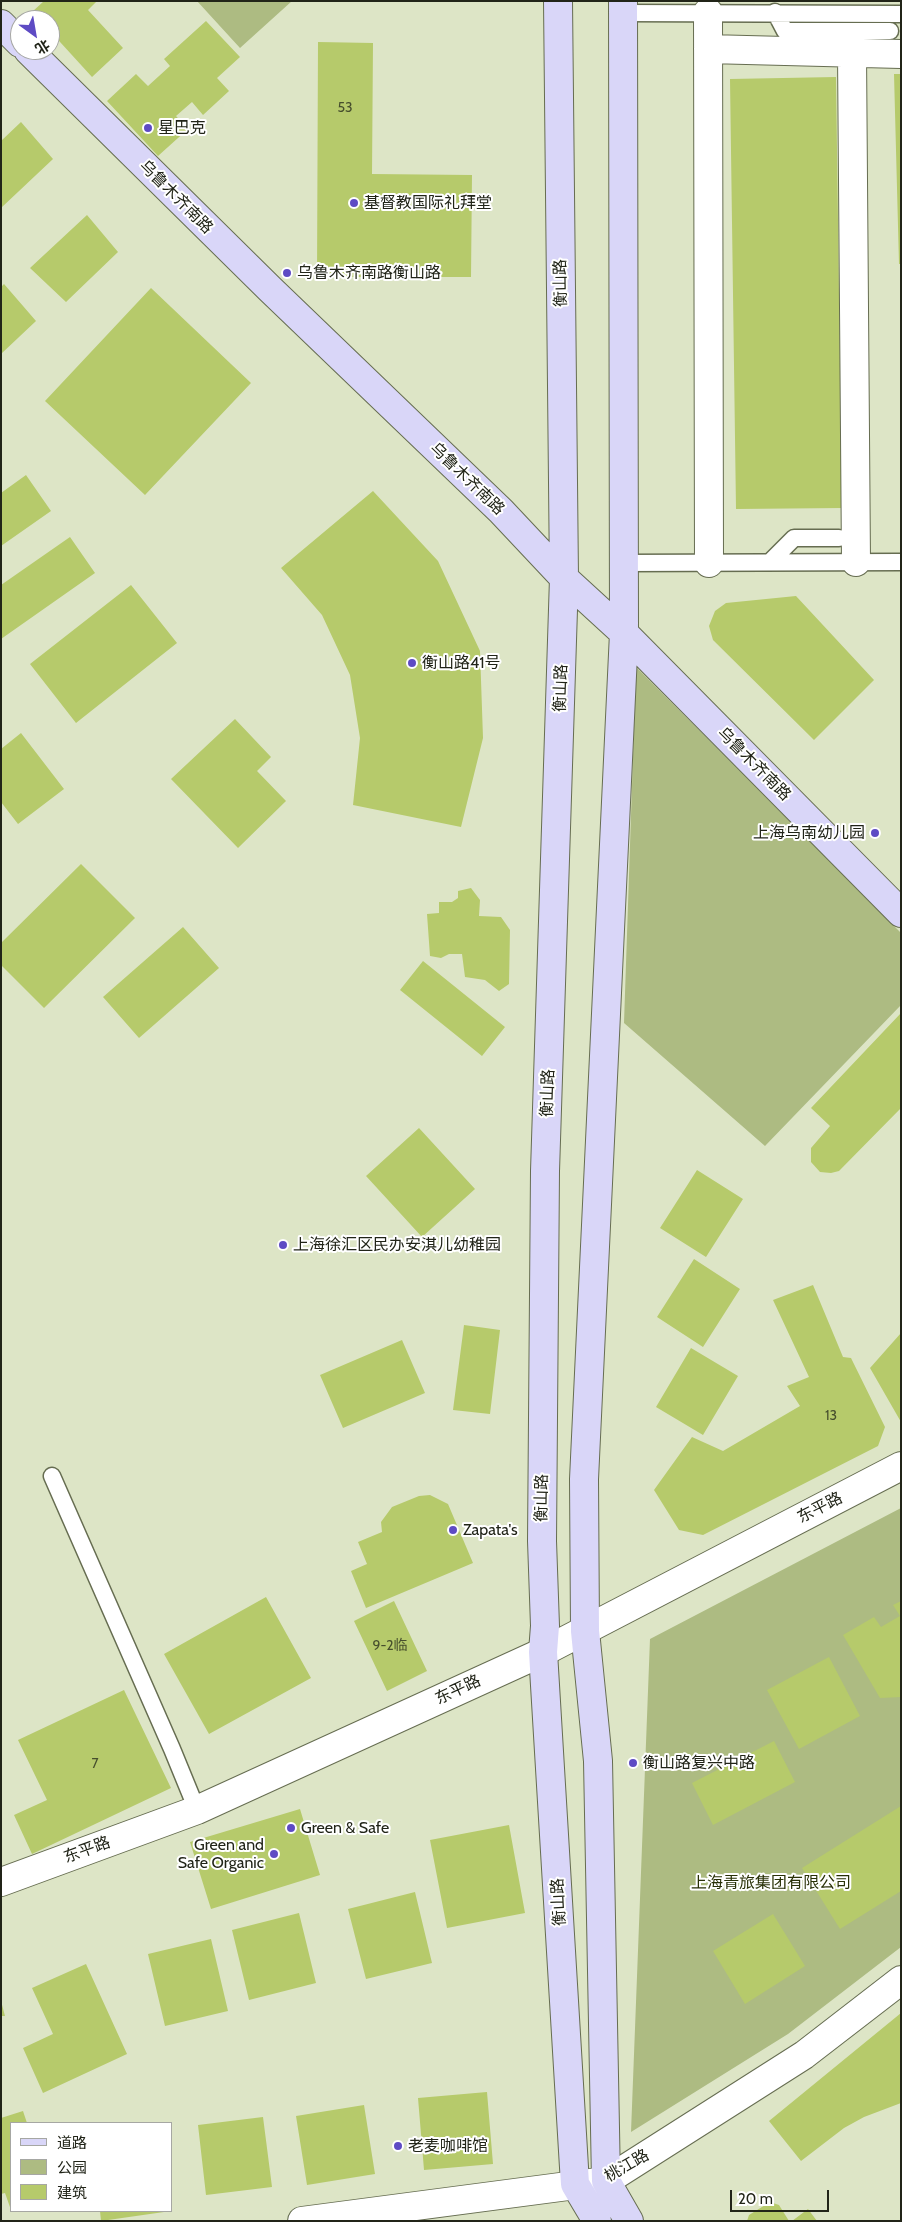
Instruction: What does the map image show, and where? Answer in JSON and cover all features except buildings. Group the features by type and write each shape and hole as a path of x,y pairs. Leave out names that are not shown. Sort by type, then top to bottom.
{"main road":[{"name":"衡山路","path":"558,1 564,578 545,1171 542,1541 545,1626 543,1652 576,2184"},
{"path":"623,7 624,633 585,1469 585,1631 598,1761 606,2181 629,2221"},
{"path":"1,24 10,33"},
{"name":"乌鲁木齐南路","path":"38,60 270,289 501,511 564,578 624,633 901,913"},
{"path":"576,2184 597,2221"}],"street":[{"path":"708,12 709,562"},
{"path":"708,50 852,53 895,43"},
{"path":"852,53 856,562"},
{"name":"东平路","path":"1,1882 197,1810 543,1652 901,1466"},
{"name":"桃江路","path":"302,2221 606,2181 804,2055 901,1980"}],"lane":[{"path":"623,7 708,12 901,14"},
{"path":"775,12 785,31 895,43"},
{"path":"770,562 794,538 839,538"},
{"path":"624,563 901,562"},
{"path":"52,1476 197,1810"}],"green space":[{"path":"197,1 292,1 240,48"},
{"path":"636,667 901,933 901,1005 765,1146 624,1023"},
{"name":"上海青旅集团有限公司","path":"901,1508 901,1947 788,2034 631,2132 650,1639"}],"place":[{"name":"星巴克","path":"148,128"},
{"name":"基督教国际礼拜堂","path":"354,203"},
{"name":"乌鲁木齐南路衡山路","path":"287,273"},
{"name":"衡山路41号","path":"412,663"},
{"name":"上海乌南幼儿园","path":"875,833"},
{"name":"上海徐汇区民办安淇儿幼稚园","path":"283,1245"},
{"name":"Zapata's","path":"453,1530"},
{"name":"衡山路复兴中路","path":"633,1763"},
{"name":"Green & Safe","path":"291,1828"},
{"name":"Green and Safe Organic","path":"274,1854"},
{"name":"老麦咖啡馆","path":"398,2146"}]}
